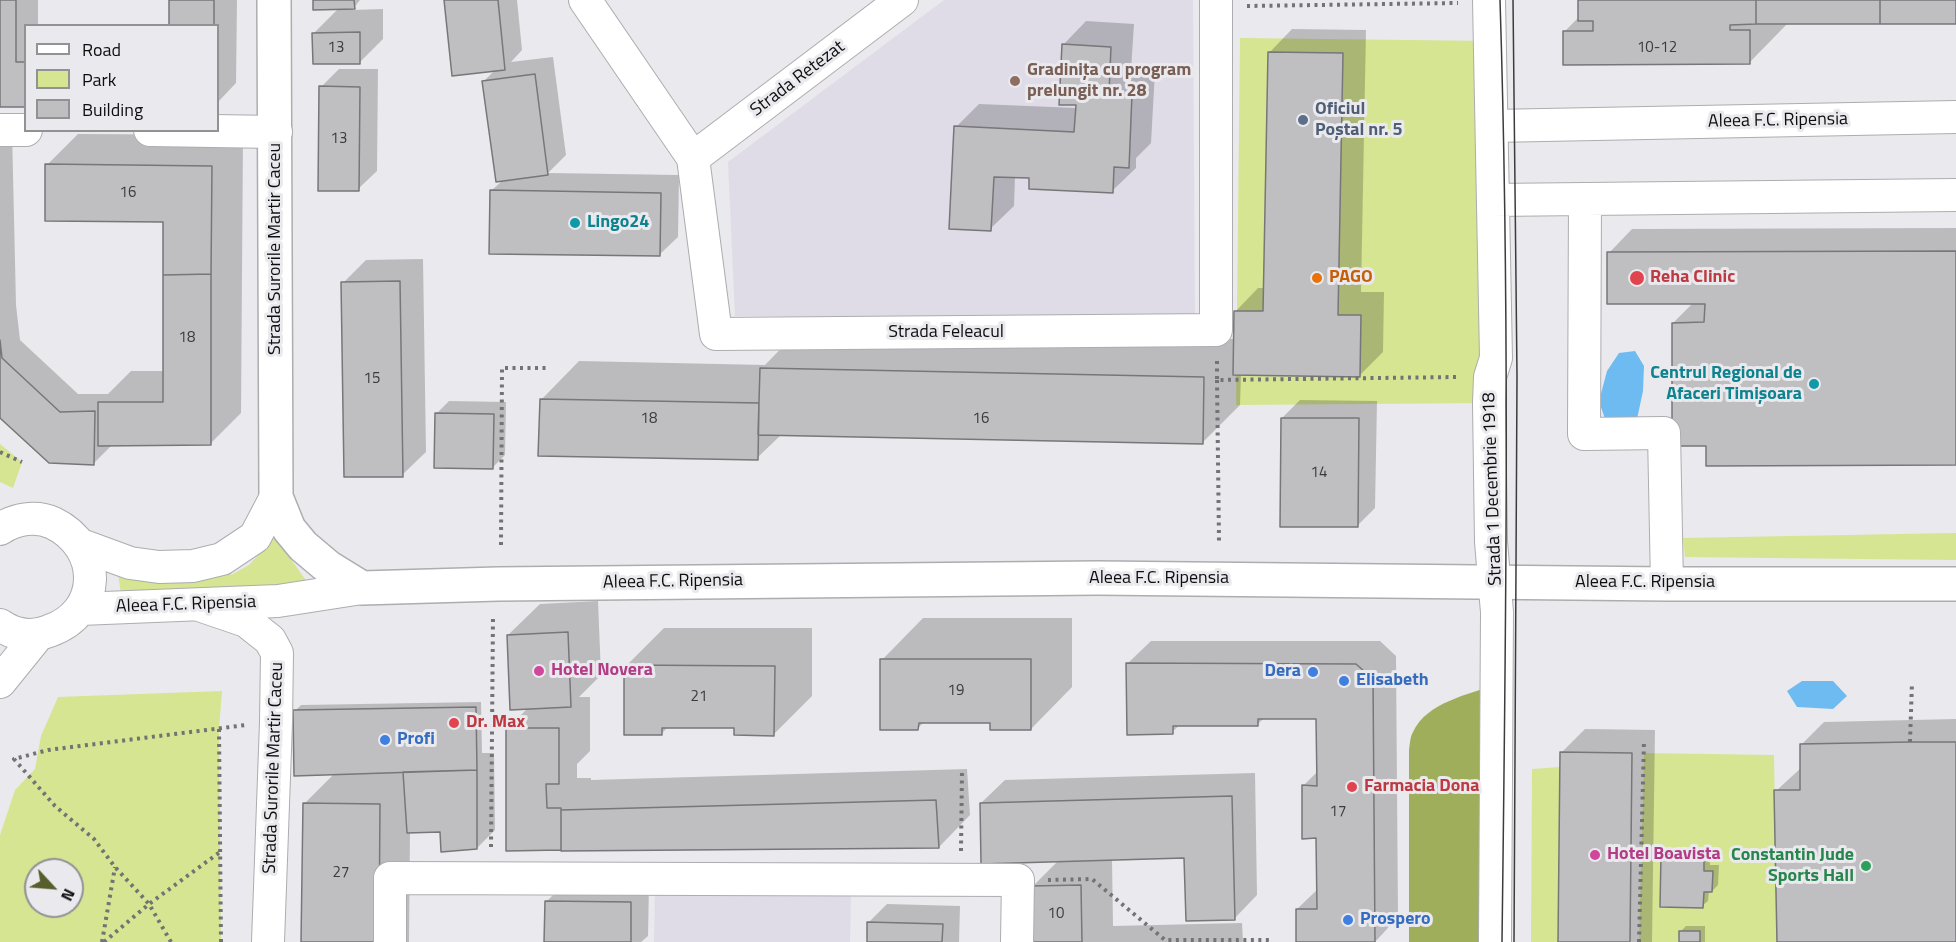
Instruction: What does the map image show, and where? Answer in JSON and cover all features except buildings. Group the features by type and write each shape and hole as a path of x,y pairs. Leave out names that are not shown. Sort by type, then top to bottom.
{"main road":[{"name":"Strada Surorile Martir Caceu","path":"274,0 276,497"},
{"path":"276,497 289,529 303,546 328,567 362,588"},
{"name":"Aleea F.C. Ripensia","path":"362,588 521,584 1097,578 1667,584 1956,584"}],"street":[{"name":"Strada Feleacul","path":"585,0 693,158 716,334 1216,330"},
{"name":"Strada Retezat","path":"693,158 902,0"},
{"name":"Strada 1 Decembrie 1918","path":"1489,1 1496,358 1490,377 1489,403 1491,542 1497,612 1495,942"},
{"path":"1216,3 1216,330"},
{"name":"Aleea F.C. Ripensia","path":"1492,126 1956,117"},
{"path":"0,130 24,130"},
{"path":"219,131 276,132"},
{"path":"1493,201 1956,195"},
{"path":"1585,200 1584,434 1664,434 1667,584"},
{"path":"81,545 130,563 159,567 193,566 222,559 255,537 276,497"},
{"path":"0,625 17,633 38,635 62,627 80,609 88,594 90,578 88,561 81,545 67,530 47,520 8,517"},
{"name":"Aleea F.C. Ripensia","path":"80,609 278,601 362,588"},
{"name":"Strada Surorile Martir Caceu","path":"199,605 246,621 270,640 277,653 268,942"},
{"path":"0,682 38,635"},
{"path":"390,942 390,878 1018,880 1017,942"}],"path":[{"path":"1216,3 1489,1"},
{"path":"1216,330 1219,542"},
{"path":"501,545 502,368 546,368"},
{"path":"1217,380 1458,376"},
{"path":"0,452 22,462"},
{"path":"491,878 493,617"},
{"path":"1910,742 1912,682"},
{"path":"171,942 149,904 114,867 94,839 55,806 14,759 48,750 276,722"},
{"path":"219,729 221,942"},
{"path":"1639,942 1644,740"},
{"path":"961,880 962,771"},
{"path":"103,942 149,904 220,852"},
{"path":"103,942 114,867"},
{"path":"1018,880 1092,879 1165,940 1270,940"}],"shaded area":[{"name":"Gradinița cu program prelungit nr. 28","path":"944,0 1193,0 1195,318 735,316 728,162"},
{"path":"655,890 851,893 850,942 654,942"}],"green space":[{"path":"1240,38 1491,41 1489,403 1236,405"},
{"path":"0,444 22,462 13,488 0,482"},
{"path":"1956,533 1956,560 1685,557 1683,538"},
{"path":"275,537 310,586 121,593 117,568 160,581 233,574 249,565"},
{"path":"1497,684 1495,942 1409,942 1409,750 1411,736 1419,722 1428,713 1449,701"},
{"path":"222,691 219,729 221,942 0,942 0,835 15,790 35,769 41,736 58,697"},
{"path":"1644,753 1774,755 1777,942 1639,942"},
{"path":"1560,767 1558,942 1531,942 1532,769"}],"water":[{"path":"1635,351 1644,366 1643,391 1637,419 1607,425 1599,401 1607,371 1619,353"},
{"path":"1802,681 1833,681 1847,696 1833,709 1797,707 1787,691"}],"tram line":[{"path":"1500,0 1506,353 1502,942"},
{"path":"1513,0 1517,376 1514,942"}],"place":[{"name":"Gradinița cu program prelungit nr. 28","path":"1015,81"},
{"name":"Oficiul Poștal nr. 5","path":"1303,120"},
{"name":"Lingo24","path":"575,223"},
{"name":"PAGO","path":"1317,278"},
{"name":"Reha Clinic","path":"1637,278"},
{"name":"Centrul Regional de Afaceri Timișoara","path":"1814,384"},
{"name":"Hotel Novera","path":"539,671"},
{"name":"Dera","path":"1313,672"},
{"name":"Elisabeth","path":"1344,681"},
{"name":"Dr. Max","path":"454,723"},
{"name":"Profi","path":"385,740"},
{"name":"Farmacia Dona","path":"1352,787"},
{"name":"Hotel Boavista","path":"1595,855"},
{"name":"Constantin Jude Sports Hall","path":"1866,866"},
{"name":"Prospero","path":"1348,920"}]}
